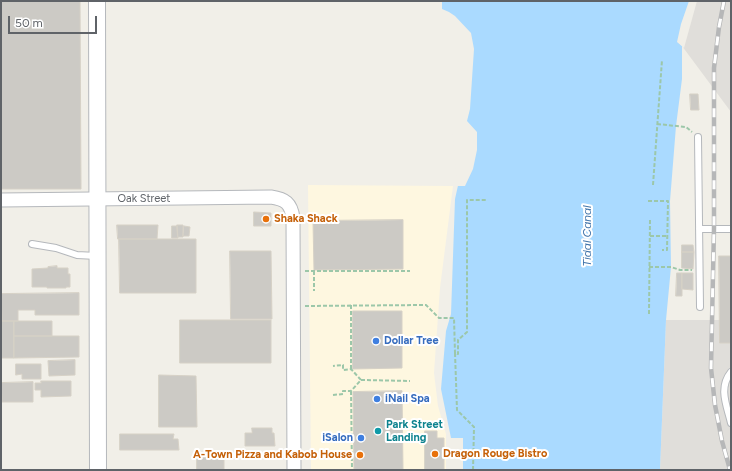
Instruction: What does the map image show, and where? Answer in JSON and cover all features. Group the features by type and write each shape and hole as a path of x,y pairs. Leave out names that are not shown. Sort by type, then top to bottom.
{"street":[{"path":"97,1 98,470"},
{"name":"Oak Street","path":"1,200 271,197 281,199 286,202 292,212 293,271"},
{"path":"293,271 294,470"}],"lane":[{"path":"698,136 700,307"},
{"path":"699,229 731,229"},
{"path":"32,244 56,248 77,255 97,256"},
{"path":"731,372 726,379 724,390 731,423"}],"path":[{"path":"653,185 662,60"},
{"path":"657,124 686,127 698,136"},
{"path":"456,354 458,354 458,340 467,332 467,200 486,200"},
{"path":"648,201 668,201 667,250 662,250"},
{"path":"649,314 650,219"},
{"path":"650,236 668,236"},
{"path":"649,267 670,267 680,270 699,270"},
{"path":"293,271 410,271"},
{"path":"314,271 314,291"},
{"path":"293,306 426,305 439,318 454,318 457,410 474,427 473,470"},
{"path":"351,306 351,369 361,380 410,381"},
{"path":"333,366 343,365 343,370 351,369"},
{"path":"352,470 351,391 361,380"},
{"path":"333,395 343,394 343,391 351,391"}],"shaded area":[{"path":"695,1 731,1 731,112 682,46"},
{"name":"Park Street Landing","path":"308,185 453,186 440,288 434,373 438,406 446,434 446,470 311,470"},
{"path":"666,320 720,320 731,343 731,470 660,470"}],"water":[{"name":"Tidal Canal","path":"442,1 695,1 682,46 682,79 676,126 670,201 671,267 666,320 660,470 453,470 451,438 441,389 446,331 451,314 455,199 459,181 454,20 442,20"}],"pier":[{"path":"689,1 697,1 684,48 677,42 681,24"},
{"path":"442,9 455,16 471,33 474,49 470,109 467,121 477,132 477,150 473,169 465,186 456,186 457,181 452,129 452,22 444,22 442,20"},
{"path":"449,438 463,438 463,470 451,470"}],"building":[{"path":"1,1 80,1 81,189 1,189"},
{"path":"690,94 698,94 699,110 691,110"},
{"path":"254,212 271,213 271,226 254,226"},
{"path":"403,220 403,269 314,270 313,221"},
{"path":"117,225 158,225 157,239 118,239"},
{"path":"177,225 183,225 183,237 178,237"},
{"path":"172,226 177,226 178,238 172,238"},
{"path":"184,226 190,227 189,236 183,236"},
{"path":"119,239 196,239 196,293 120,293"},
{"path":"682,245 693,245 694,252 682,252"},
{"path":"230,251 271,251 272,319 231,319"},
{"path":"682,252 694,252 693,269 682,268"},
{"path":"719,256 731,256 731,343 720,343"},
{"path":"57,266 57,268 68,268 68,274 70,274 70,287 32,287 32,269"},
{"path":"677,273 682,273 682,296 676,296"},
{"path":"682,273 693,273 693,290 682,289"},
{"path":"79,293 79,315 35,315 35,310 18,310 18,321 2,321 1,294"},
{"path":"353,311 402,311 402,368 353,369"},
{"path":"180,320 271,320 271,363 180,363"},
{"path":"2,321 14,321 14,358 2,358"},
{"path":"14,321 52,321 52,336 14,336"},
{"path":"14,336 79,336 79,357 14,358"},
{"path":"75,360 75,375 49,376 48,361"},
{"path":"16,364 41,364 41,379 22,379 22,374 16,375"},
{"path":"159,375 196,376 197,427 159,427"},
{"path":"41,381 71,381 71,396 41,397 41,390 35,390 35,383 41,383"},
{"path":"33,382 33,402 2,402 1,383"},
{"name":"Park Street Landing","path":"402,391 403,470 354,470 353,392"},
{"path":"252,428 272,428 275,446 245,446 245,433 252,433"},
{"name":"Dragon Rouge Bistro","path":"425,431 437,431 437,438 444,438 444,470 425,470"},
{"path":"120,434 174,434 173,439 178,439 179,450 120,450"},
{"path":"197,455 224,455 224,470 197,470"}],"railway":[{"path":"724,1 714,68 714,228 711,368 715,405 722,441 730,470"}],"place":[{"name":"Shaka Shack","path":"266,219"},
{"name":"Dollar Tree","path":"376,341"},
{"name":"iNail Spa","path":"377,399"},
{"name":"Park Street Landing","path":"378,431"},
{"name":"iSalon","path":"361,438"},
{"name":"Dragon Rouge Bistro","path":"435,454"},
{"name":"A-Town Pizza and Kabob House","path":"360,455"}]}
